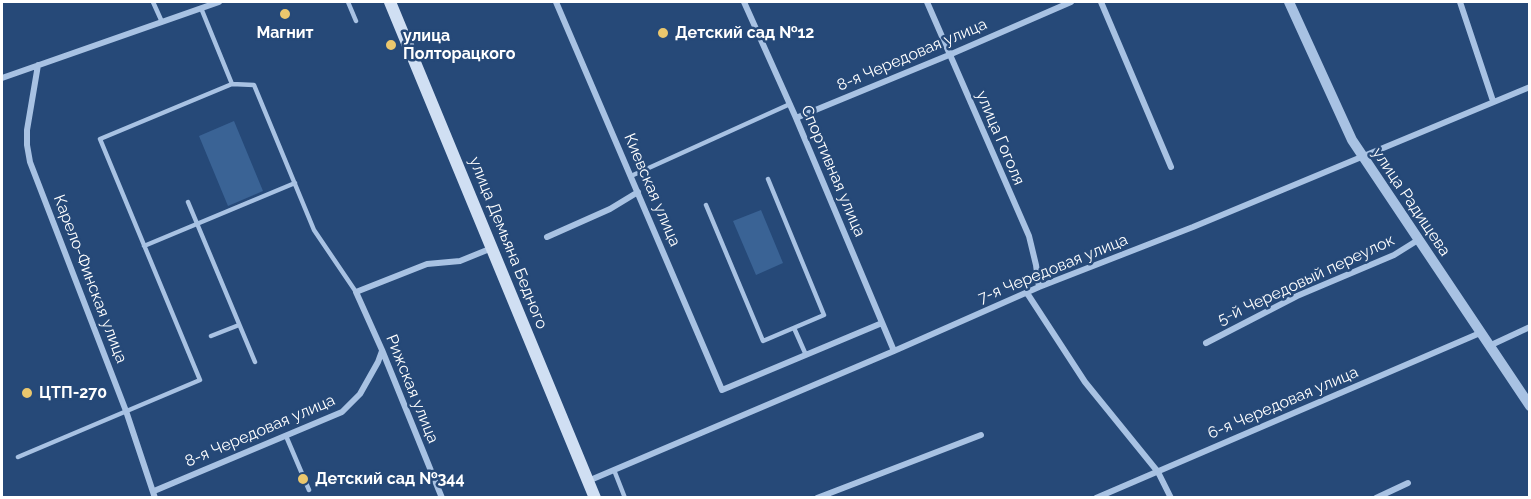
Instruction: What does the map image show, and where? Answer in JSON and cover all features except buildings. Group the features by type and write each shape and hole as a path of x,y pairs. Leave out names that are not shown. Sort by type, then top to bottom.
{"main road":[{"name":"улица Демьяна Бедного","path":"390,2 595,498"}],"street":[{"path":"2,78 219,2"},
{"name":"Киевская улица","path":"556,2 722,390 806,355"},
{"name":"Спортивная улица","path":"744,2 790,104 894,351"},
{"name":"улица Гоголя","path":"927,2 1029,236 1039,287"},
{"name":"8-я Чередовая улица","path":"796,118 950,55 1071,2"},
{"path":"1101,2 1171,166"},
{"name":"улица Радищева","path":"1289,2 1324,82 1362,156 1530,406"},
{"path":"1460,2 1494,101"},
{"name":"Карело-Финская улица","path":"38,66 27,130 30,162 126,411 154,494"},
{"name":"7-я Чередовая улица","path":"588,481 1039,287 1118,258 1530,87"},
{"path":"547,237 610,209 638,192"},
{"name":"5-й Чередовый переулок","path":"1206,343 1297,296 1394,255 1418,240"},
{"path":"356,292 427,264 440,261 460,261 492,248"},
{"name":"Рижская улица","path":"356,292 442,498"},
{"path":"1027,293 1085,382 1158,472 1172,498"},
{"path":"806,355 882,323"},
{"path":"1489,346 1530,327"},
{"name":"6-я Чередовая улица","path":"1096,498 1480,333"},
{"name":"8-я Чередовая улица","path":"154,494 342,412 353,403 378,362 382,350"},
{"path":"817,498 981,435"},
{"path":"1377,498 1408,483"}],"lane":[{"path":"153,2 162,22"},
{"path":"348,2 356,21"},
{"path":"201,8 232,84"},
{"path":"18,457 200,380 100,139 232,84 254,85 314,230 356,292"},
{"path":"631,176 790,104"},
{"path":"706,205 763,341 825,315 768,179"},
{"path":"144,246 295,183"},
{"path":"188,202 255,362"},
{"path":"211,336 239,325"},
{"path":"794,328 806,355"},
{"path":"286,436 309,490"},
{"path":"614,470 625,498"}],"shaded area":[{"path":"234,121 263,191 228,206 199,136"},
{"path":"761,210 783,263 756,275 733,221"}],"place":[{"name":"Магнит","path":"285,14"},
{"name":"Детский сад №12","path":"663,33"},
{"name":"улица Полторацкого","path":"391,45"},
{"name":"ЦТП-270","path":"27,393"},
{"name":"Детский сад №344","path":"303,479"}]}
